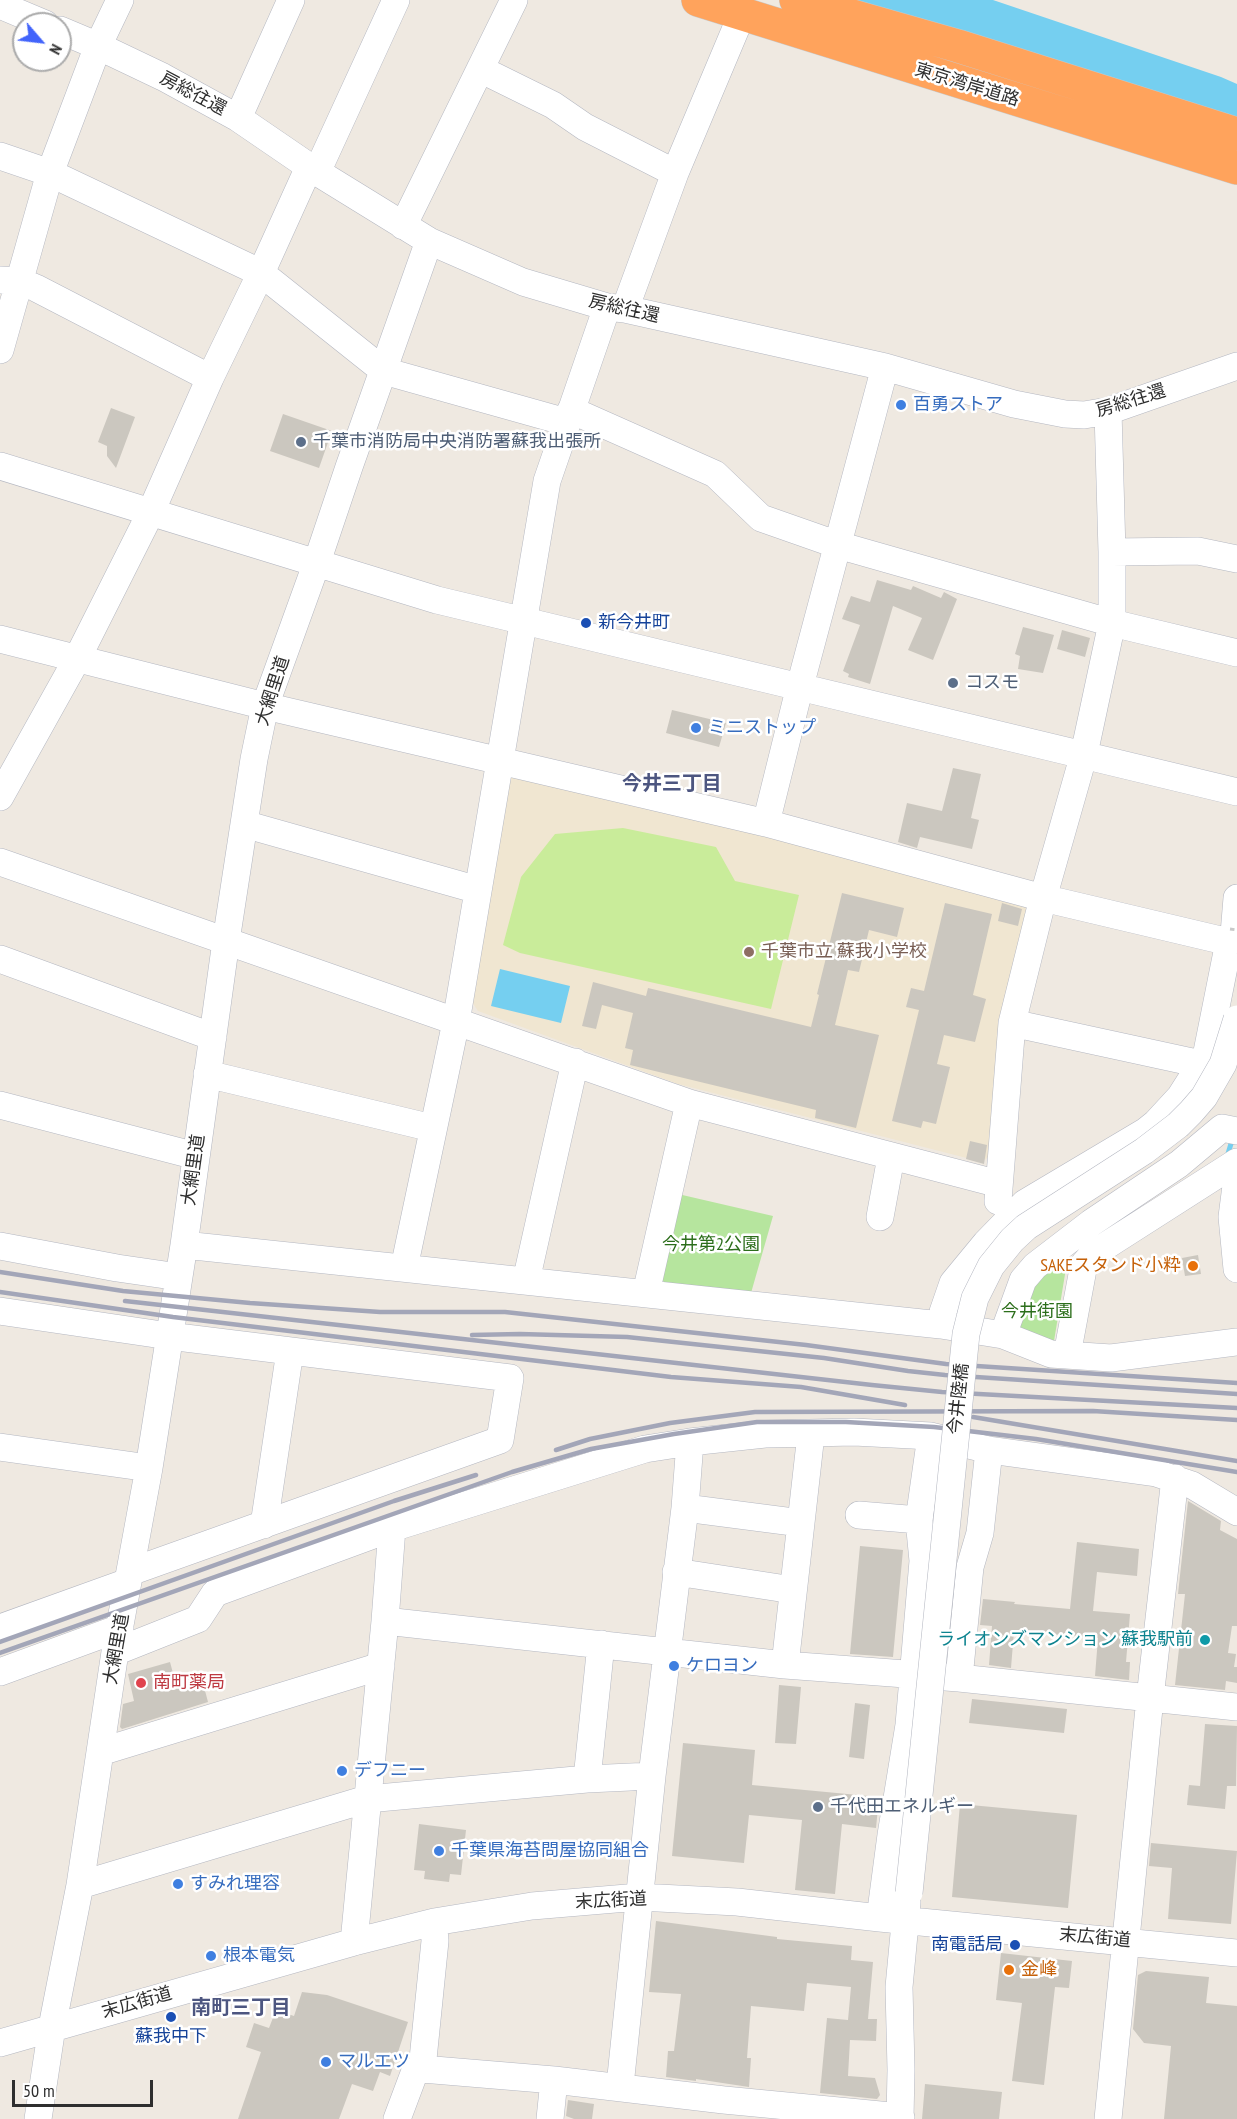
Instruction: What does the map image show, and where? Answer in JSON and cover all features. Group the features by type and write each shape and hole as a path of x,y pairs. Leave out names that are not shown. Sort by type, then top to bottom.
{"highway":[{"name":"東京湾岸道路","path":"698,0 1237,168"},
{"name":"東京湾岸道路","path":"796,0 958,46 1237,134"}],"street":[{"path":"0,350 10,281 98,46 120,0"},
{"path":"0,797 77,658 150,513 210,378 396,0"},
{"path":"403,226 514,0"},
{"path":"238,118 289,1"},
{"path":"0,5 17,12"},
{"path":"404,1268 456,1022 547,481 569,416 742,14"},
{"name":"房総往還","path":"72,35 163,77 238,118 313,169 429,241 523,282 616,308 885,367 1014,404 1065,414 1084,415 1108,411 1237,366"},
{"path":"480,69 553,105 585,127 675,173"},
{"path":"0,156 50,173 261,273 384,371 569,416 715,474 761,518 838,545 1112,623 1237,653"},
{"name":"大網里道","path":"38,2119 52,2027 80,1885 118,1640 149,1468 184,1245 226,941 254,759 265,706 429,241"},
{"path":"10,281 36,288 210,378"},
{"path":"766,823 885,367"},
{"path":"996,1232 1012,1023 1043,898 1084,754 1112,623 1108,411"},
{"path":"0,466 437,600 1237,792"},
{"path":"1112,552 1198,551 1237,559"},
{"path":"0,639 265,706 766,823 1043,898 1232,934"},
{"path":"244,824 478,890"},
{"path":"0,862 689,1103 999,1184"},
{"path":"941,1325 948,1297 963,1281 996,1232 1026,1203 1156,1123 1180,1097 1201,1064 1211,1036 1232,934 1234,934 1237,898"},
{"path":"0,959 213,1037"},
{"name":"今井陸橋","path":"893,1919 909,1893 966,1334 975,1298 991,1266 1026,1227 1144,1151 1191,1112 1204,1097 1223,1064 1237,1019"},
{"path":"1012,1023 1201,1064"},
{"path":"526,1281 575,1062"},
{"path":"207,1074 432,1128"},
{"path":"646,1293 689,1103"},
{"path":"0,1105 196,1156"},
{"path":"1003,1335 1012,1294 1035,1266 1091,1223 1230,1129"},
{"path":"880,1217 891,1157"},
{"path":"1067,1355 1084,1264 1105,1246 1237,1162"},
{"path":"1177,1199 1179,1164"},
{"path":"1237,1178 1232,1217 1237,1269"},
{"path":"1091,1223 1105,1246"},
{"path":"184,1245 941,1325 1003,1335 1051,1354 1121,1358 1237,1342"},
{"path":"0,1246 117,1268 179,1276"},
{"path":"0,1311 170,1336 510,1378 500,1440 264,1525 0,1628"},
{"path":"264,1525 290,1351"},
{"path":"0,1672 198,1619 215,1593 392,1528 645,1449 690,1442 765,1434 854,1432 931,1436 989,1450 1156,1473 1192,1485 1237,1512"},
{"path":"785,1665 811,1434"},
{"path":"397,2119 415,2071 422,2069 620,2086 722,2110 901,2118 899,1987 893,1919 891,1835 909,1725 914,1676 931,1436"},
{"path":"620,2086 652,1776 685,1508 690,1442"},
{"path":"0,1447 149,1468"},
{"path":"959,1678 970,1567 989,1450"},
{"path":"1108,2119 1174,1478"},
{"path":"685,1508 801,1523"},
{"path":"859,1515 923,1527"},
{"path":"354,1942 386,1621 392,1528"},
{"path":"676,1572 793,1590"},
{"path":"386,1621 785,1665 959,1678 1237,1707"},
{"path":"587,1779 601,1644"},
{"path":"100,1752 381,1666"},
{"path":"80,1885 367,1799 587,1779 652,1776"},
{"name":"末広街道","path":"0,2043 354,1942 434,1922 532,1906 639,1897 736,1902 1237,1953"},
{"path":"422,2069 435,1941 434,1922"},
{"path":"550,2119 554,2080"}],"shaded area":[{"name":"千葉市立 蘇我小学校","path":"513,770 1031,905 992,1154 982,1162 678,1084 478,1011 470,999 507,778"}],"green space":[{"path":"623,828 716,847 735,881 799,895 771,1009 520,953 503,945 521,877 555,834"},
{"name":"今井第2公園","path":"678,1194 773,1216 751,1293 666,1284 659,1277"},
{"name":"今井街園","path":"1070,1244 1054,1341 1018,1328 1033,1271"}],"water":[{"path":"852,0 993,0 1237,84 1237,123"},
{"path":"500,969 570,986 561,1023 491,1006"}],"building":[{"path":"111,408 135,417 116,468 107,456 107,446 98,442"},
{"path":"283,414 332,431 319,468 270,451"},
{"path":"877,580 911,590 913,586 941,598 944,592 957,599 933,660 908,650 922,618 893,606 870,684 848,677 849,674 843,671 860,625 842,619 851,596 870,602"},
{"path":"1023,627 1054,635 1043,673 1018,669 1020,656 1015,654"},
{"path":"1062,630 1090,638 1085,657 1057,649"},
{"name":"ミニストップ","path":"672,710 726,723 719,747 666,733"},
{"path":"953,768 981,774 971,818 979,820 972,849 920,837 917,848 898,842 907,803 942,811"},
{"path":"842,893 904,908 897,937 869,930 859,972 848,970 835,1025 879,1035 856,1128 815,1118 816,1110 630,1065 633,1050 625,1048 633,1013 602,1005 596,1029 582,1026 593,982 646,996 648,988 811,1027"},
{"path":"945,903 992,914 973,995 986,999 975,1042 944,1035 937,1064 950,1067 936,1124 923,1121 921,1128 892,1121 919,1010 906,1007 911,988 924,991"},
{"path":"1002,903 1022,909 1018,926 998,921"},
{"path":"970,1141 987,1145 984,1164 966,1159"},
{"path":"1198,1255 1201,1274 1185,1276 1182,1258"},
{"path":"1188,1501 1221,1521 1220,1530 1237,1539 1237,1626 1232,1626 1228,1653 1236,1654 1234,1667 1237,1667 1237,1683 1226,1681 1225,1690 1175,1685 1185,1594 1178,1594"},
{"path":"1077,1542 1139,1549 1137,1576 1097,1572 1093,1611 1130,1614 1126,1662 1130,1662 1129,1680 1095,1676 1098,1638 1014,1631 1011,1668 989,1665 992,1626 980,1625 983,1599 1070,1609"},
{"path":"860,1546 903,1550 893,1657 850,1654"},
{"path":"170,1662 177,1688 203,1683 208,1702 122,1729 120,1727 123,1704 134,1701 128,1674"},
{"path":"779,1685 801,1687 796,1744 775,1743"},
{"path":"972,1699 1067,1709 1064,1733 969,1723"},
{"path":"855,1703 870,1705 864,1759 849,1757"},
{"path":"1205,1724 1237,1726 1236,1786 1227,1786 1225,1809 1187,1805 1189,1785 1200,1786"},
{"path":"683,1743 755,1750 752,1785 879,1797 876,1828 842,1824 835,1894 795,1890 802,1820 749,1815 744,1863 672,1856"},
{"path":"960,1804 1077,1815 1068,1908 952,1897"},
{"path":"419,1824 466,1830 461,1875 450,1874 449,1882 424,1879 425,1871 414,1870"},
{"path":"1151,1843 1237,1851 1231,1924 1168,1919 1172,1868 1149,1866"},
{"path":"656,1921 777,1937 777,1939 852,1946 851,1960 873,1962 868,2019 877,2019 876,2041 850,2040 848,2076 875,2078 880,2095 877,2099 820,2093 827,2018 848,2020 851,1987 807,1983 804,2011 751,2006 747,2058 751,2058 749,2087 666,2077 668,2051 674,2051 681,1994 649,1992"},
{"path":"1001,1953 1072,1961 1069,1988 1055,1987 1044,2085 1012,2081 1022,2003 996,2000"},
{"path":"1146,1971 1209,1977 1206,2003 1237,2006 1237,2119 1164,2119 1171,2046 1144,2043 1133,2029 1138,1975"},
{"name":"マルエツ","path":"302,1992 327,1995 408,2022 390,2076 380,2072 373,2091 352,2084 339,2119 238,2119 261,2052 246,2047 254,2023 269,2028 276,2010 294,2016"},
{"path":"925,2084 1002,2092 999,2119 922,2119"},
{"path":"568,2100 594,2104 592,2119 574,2119 566,2116"}],"waterway":[{"path":"1227,1157 1233,1137"}],"railway":[{"path":"0,1272 123,1291 250,1303 380,1312 505,1312 806,1345 946,1364 1237,1383"},
{"path":"0,1292 173,1317 671,1377 801,1387 905,1405"},
{"path":"125,1301 942,1392 1237,1408"},
{"path":"472,1335 627,1337 824,1358 945,1375 1237,1394"},
{"path":"556,1450 590,1439 670,1423 755,1412 1093,1411 1237,1420"},
{"path":"973,1417 1237,1461"},
{"path":"0,1653 512,1472 591,1449 674,1434 757,1422 846,1422 934,1427 1036,1439 1237,1472"},
{"path":"0,1642 394,1501 476,1475"}],"place":[{"name":"百勇ストア","path":"901,405"},
{"name":"千葉市消防局中央消防署蘇我出張所","path":"301,442"},
{"name":"新今井町","path":"586,623"},
{"name":"コスモ","path":"953,683"},
{"name":"ミニストップ","path":"696,728"},
{"name":"千葉市立 蘇我小学校","path":"749,952"},
{"name":"SAKEスタンド小粋","path":"1193,1266"},
{"name":"ライオンズマンション 蘇我駅前","path":"1205,1640"},
{"name":"ケロヨン","path":"674,1666"},
{"name":"南町薬局","path":"141,1683"},
{"name":"デフニー","path":"342,1771"},
{"name":"千代田エネルギー","path":"818,1807"},
{"name":"千葉県海苔問屋協同組合","path":"439,1851"},
{"name":"すみれ理容","path":"178,1884"},
{"name":"南電話局","path":"1015,1945"},
{"name":"根本電気","path":"211,1956"},
{"name":"金峰","path":"1009,1970"},
{"name":"蘇我中下","path":"171,2017"},
{"name":"マルエツ","path":"326,2062"}],"district":[{"name":"今井三丁目","path":"672,784"},
{"name":"南町三丁目","path":"241,2008"}]}
